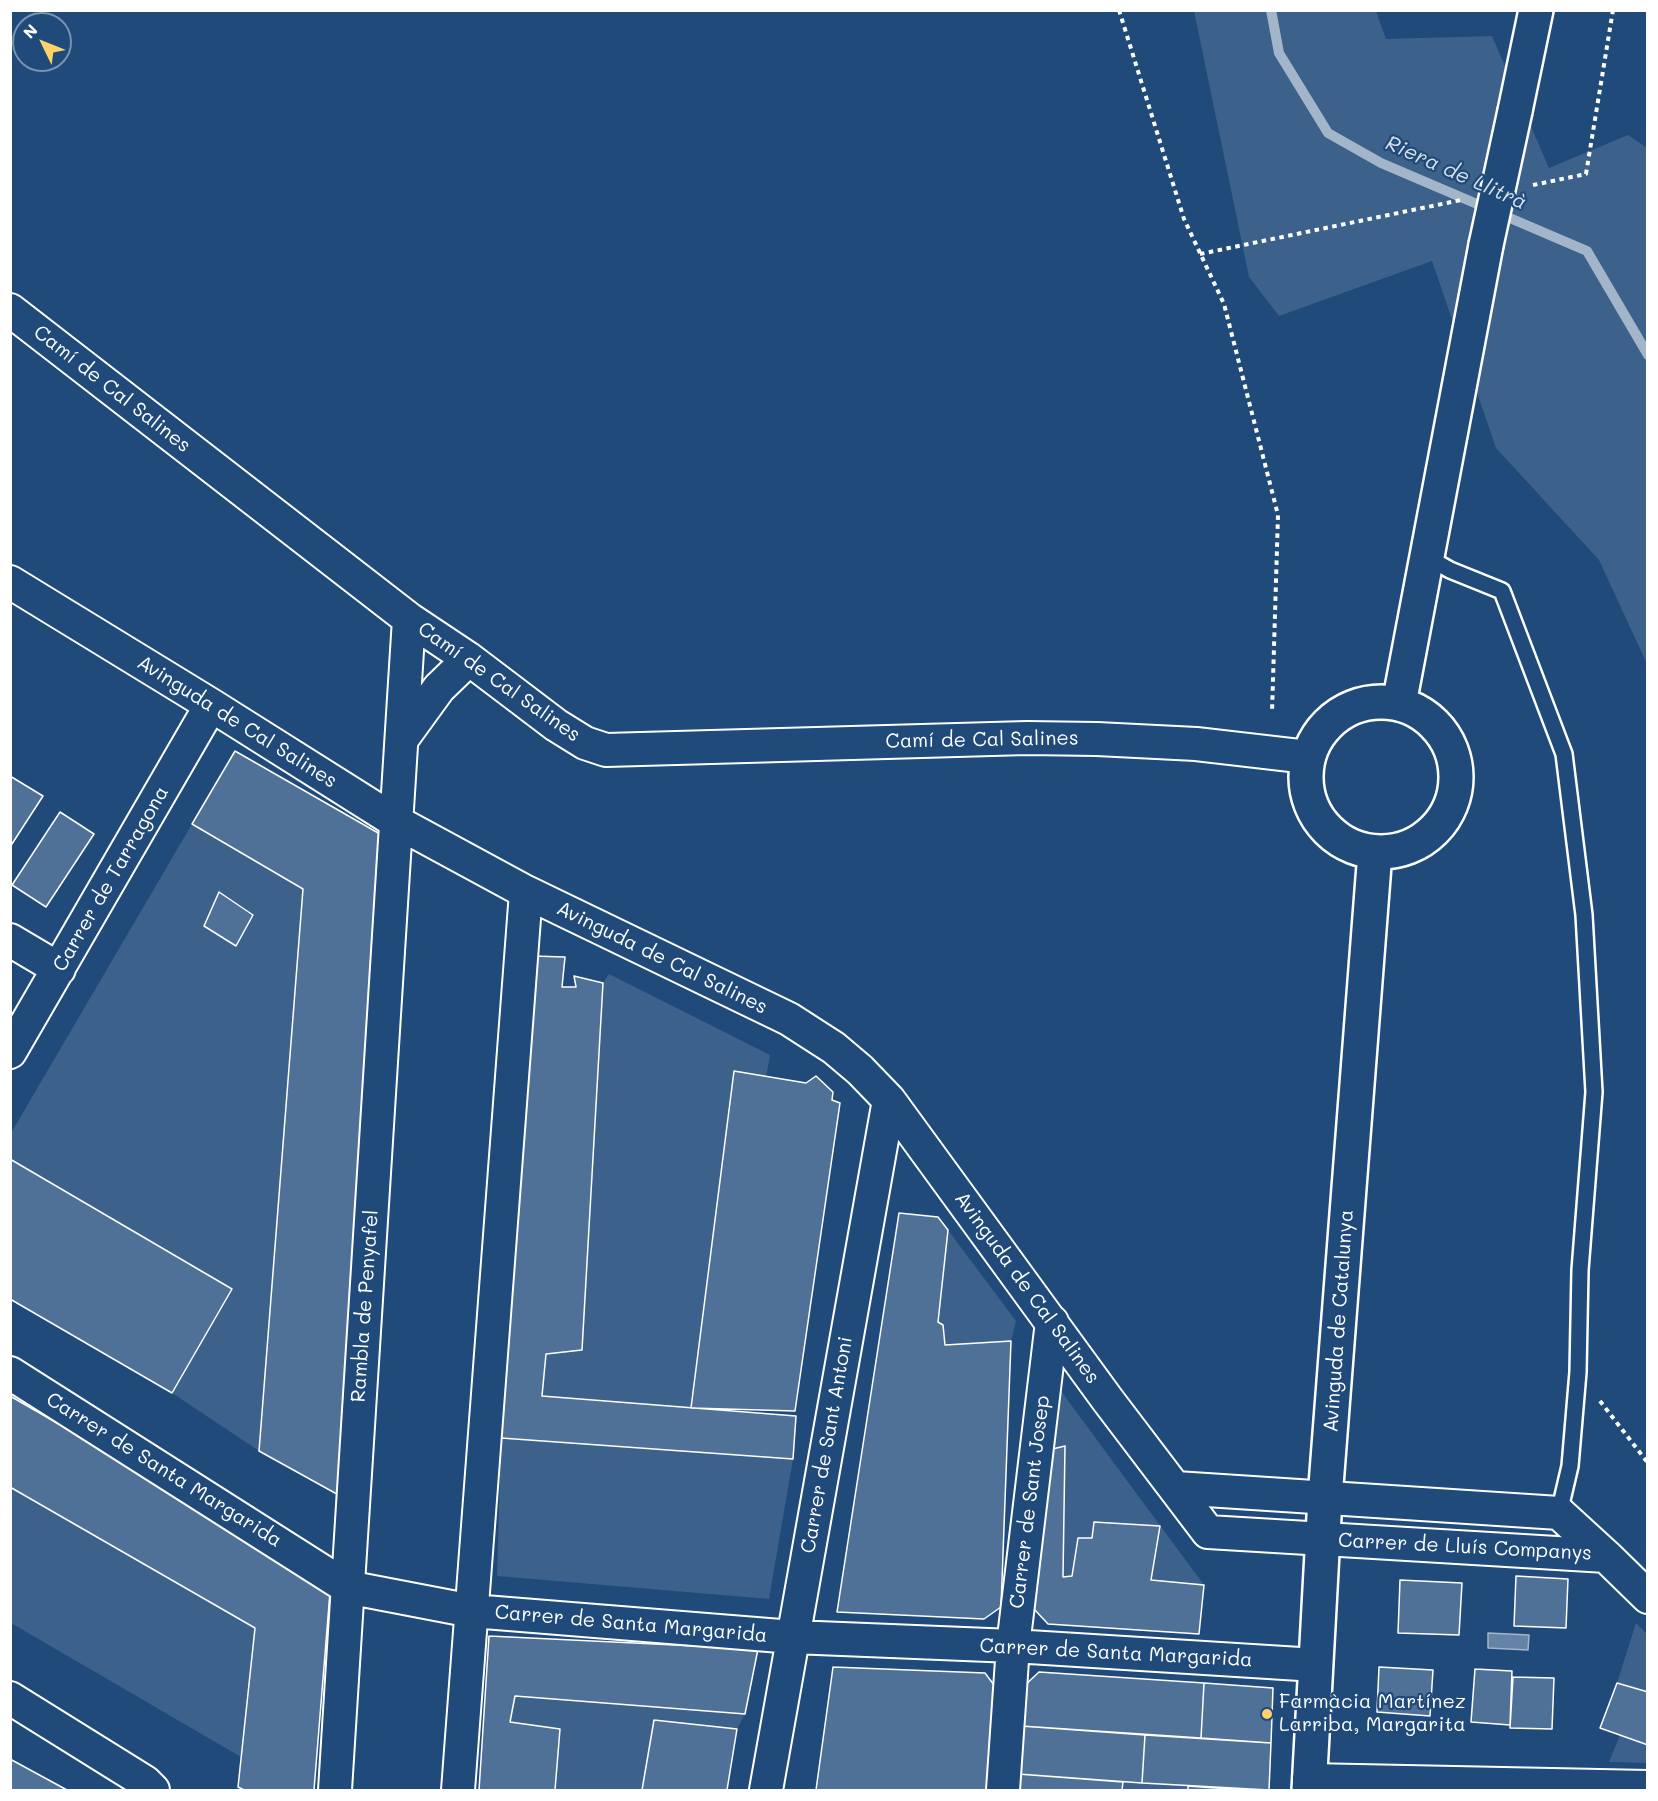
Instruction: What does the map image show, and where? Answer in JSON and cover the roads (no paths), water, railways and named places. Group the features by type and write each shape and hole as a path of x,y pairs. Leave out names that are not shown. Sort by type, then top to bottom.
{"street":[{"path":"1399,704 1486,245 1536,10"},
{"name":"Camí de Cal Salines","path":"10,310 409,619 469,658 556,725 585,743 606,750 1097,738 1196,744 1308,757"},
{"name":"Avinguda de Cal Salines","path":"10,582 395,821 526,892 796,1023 819,1037 860,1070 890,1100 1107,1400 1208,1532 1323,1539"},
{"name":"Rambla de Penyafel","path":"335,1791 409,619"},
{"path":"402,739 439,688 469,658"},
{"path":"1376,702 1399,704 1422,714 1440,730 1452,752 1456,777 1452,801 1441,823 1423,840 1400,850 1375,852 1353,847 1334,837 1319,821 1309,801 1305,779 1308,757 1318,736 1333,719 1353,707 1376,702"},
{"name":"Carrer de Tarragona","path":"10,1052 211,705"},
{"name":"Avinguda de Catalunya","path":"1309,1785 1325,1498 1375,852"},
{"path":"458,1791 526,892"},
{"path":"10,940 59,969"},
{"name":"Carrer de Sant Antoni","path":"766,1791 890,1100"},
{"name":"Carrer de Sant Josep","path":"1003,1791 1013,1646 1052,1322"},
{"name":"Carrer de Santa Margarida","path":"10,1373 347,1587 472,1611 793,1637 1013,1646 1316,1665"},
{"path":"1176,1488 1325,1498"},
{"name":"Carrer de Lluís Companys","path":"1325,1498 1559,1513 1647,1597"},
{"name":"Carrer de Lluís Companys","path":"1323,1539 1606,1556"},
{"path":"10,1698 145,1782 153,1791"},
{"path":"1309,1785 1616,1788 1647,1786"}],"lane":[{"path":"1427,557 1450,570 1502,591 1564,754 1584,915 1594,1092 1580,1270 1578,1372 1570,1466 1559,1513"}],"waterway":[{"name":"Riera de Llitrà","path":"1271,10 1279,53 1328,133 1381,163 1587,251 1648,355"}],"place":[{"name":"Farmàcia Martínez Larriba, Margarita","path":"1267,1714"}]}
